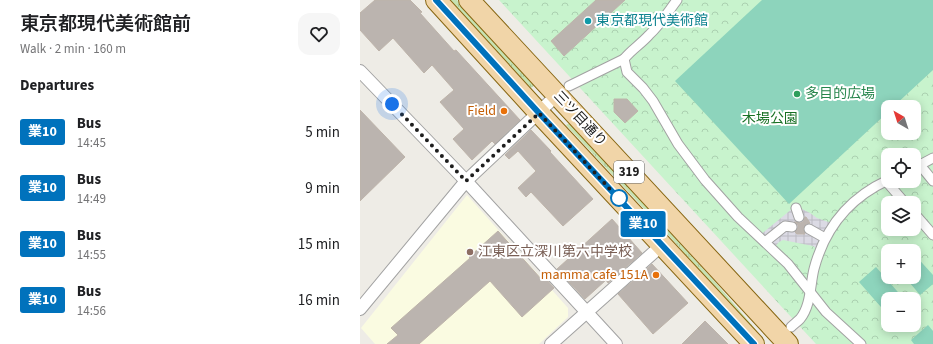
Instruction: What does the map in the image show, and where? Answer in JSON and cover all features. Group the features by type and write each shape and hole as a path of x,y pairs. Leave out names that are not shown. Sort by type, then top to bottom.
{"main road":[{"name":"三ツ目通り","path":"436,0 754,344"},
{"name":"三ツ目通り","path":"469,0 563,91 789,336"}],"street":[{"path":"360,309 466,181 563,91 624,59 628,53 650,35 677,0"},
{"path":"624,59 627,72 643,88 653,101 678,144 705,180 738,217 788,264 826,312 861,344"},
{"path":"360,71 466,181 616,344"},
{"path":"921,165 933,158"},
{"path":"921,170 933,181"},
{"path":"789,336 807,306 814,269 825,238 836,221 850,204 881,183"},
{"path":"893,188 900,196"},
{"path":"796,208 798,218"},
{"path":"921,221 933,234"},
{"path":"765,242 785,226 792,227"},
{"path":"809,229 825,238"},
{"path":"551,344 662,245"}],"shaded area":[{"name":"江東区立深川第六中学校","path":"467,195 568,308 568,317 539,344 375,344 361,328"},
{"path":"798,207 817,218 834,224 820,251 813,246 783,240 773,249 759,236 793,208"}],"green space":[{"path":"449,0 457,0 490,38 535,85 531,88"},
{"name":"木場公園","path":"499,0 933,0 933,344 816,344"},
{"name":"多目的広場","path":"762,0 933,0 933,70 901,100 881,100 881,119 789,204 675,81"},
{"path":"570,123 716,283 757,331 755,333 663,229 566,125"},
{"path":"921,262 933,275 933,284 921,294 921,292 918,292 911,284 921,284"},
{"path":"876,267 881,273 881,284 891,284 898,292 881,292 881,307 859,282"},
{"path":"928,325 933,331 933,344 914,344 911,340"}],"building":[{"path":"375,0 410,0 422,12 420,13 454,51 456,50 520,120 495,144 492,141 472,160 453,139 464,129 440,102 454,90 432,65 424,73 393,38 379,51 360,30 360,13"},
{"name":"東京都現代美術館","path":"596,0 625,0 564,56 551,41"},
{"path":"614,99 627,99 638,111 625,123 614,112"},
{"path":"360,110 405,157 360,201"},
{"path":"531,130 593,199 563,226 531,192 526,197 518,188 536,171 518,151 509,159 505,155"},
{"path":"805,217 810,223 804,226 803,229 805,234 797,234 795,232 798,225 794,222 801,223 804,221"},
{"path":"612,219 642,253 608,283 606,280 585,299 557,269"},
{"path":"498,231 543,281 546,279 554,288 522,317 490,281 419,344 387,344 398,335 391,328"},
{"path":"652,264 688,303 653,334 618,294"},
{"path":"705,321 728,344 682,344"}],"bus line":[{"name":"業10","path":"436,0 754,344"}],"place":[{"name":"東京都現代美術館","path":"588,21"},
{"name":"多目的広場","path":"797,94"},
{"name":"Field","path":"504,111"},
{"name":"江東区立深川第六中学校","path":"470,252"},
{"name":"mamma cafe 151A","path":"656,275"}],"route":[{"path":"392,104 466,181 539,113 621,201 619,198"}]}
